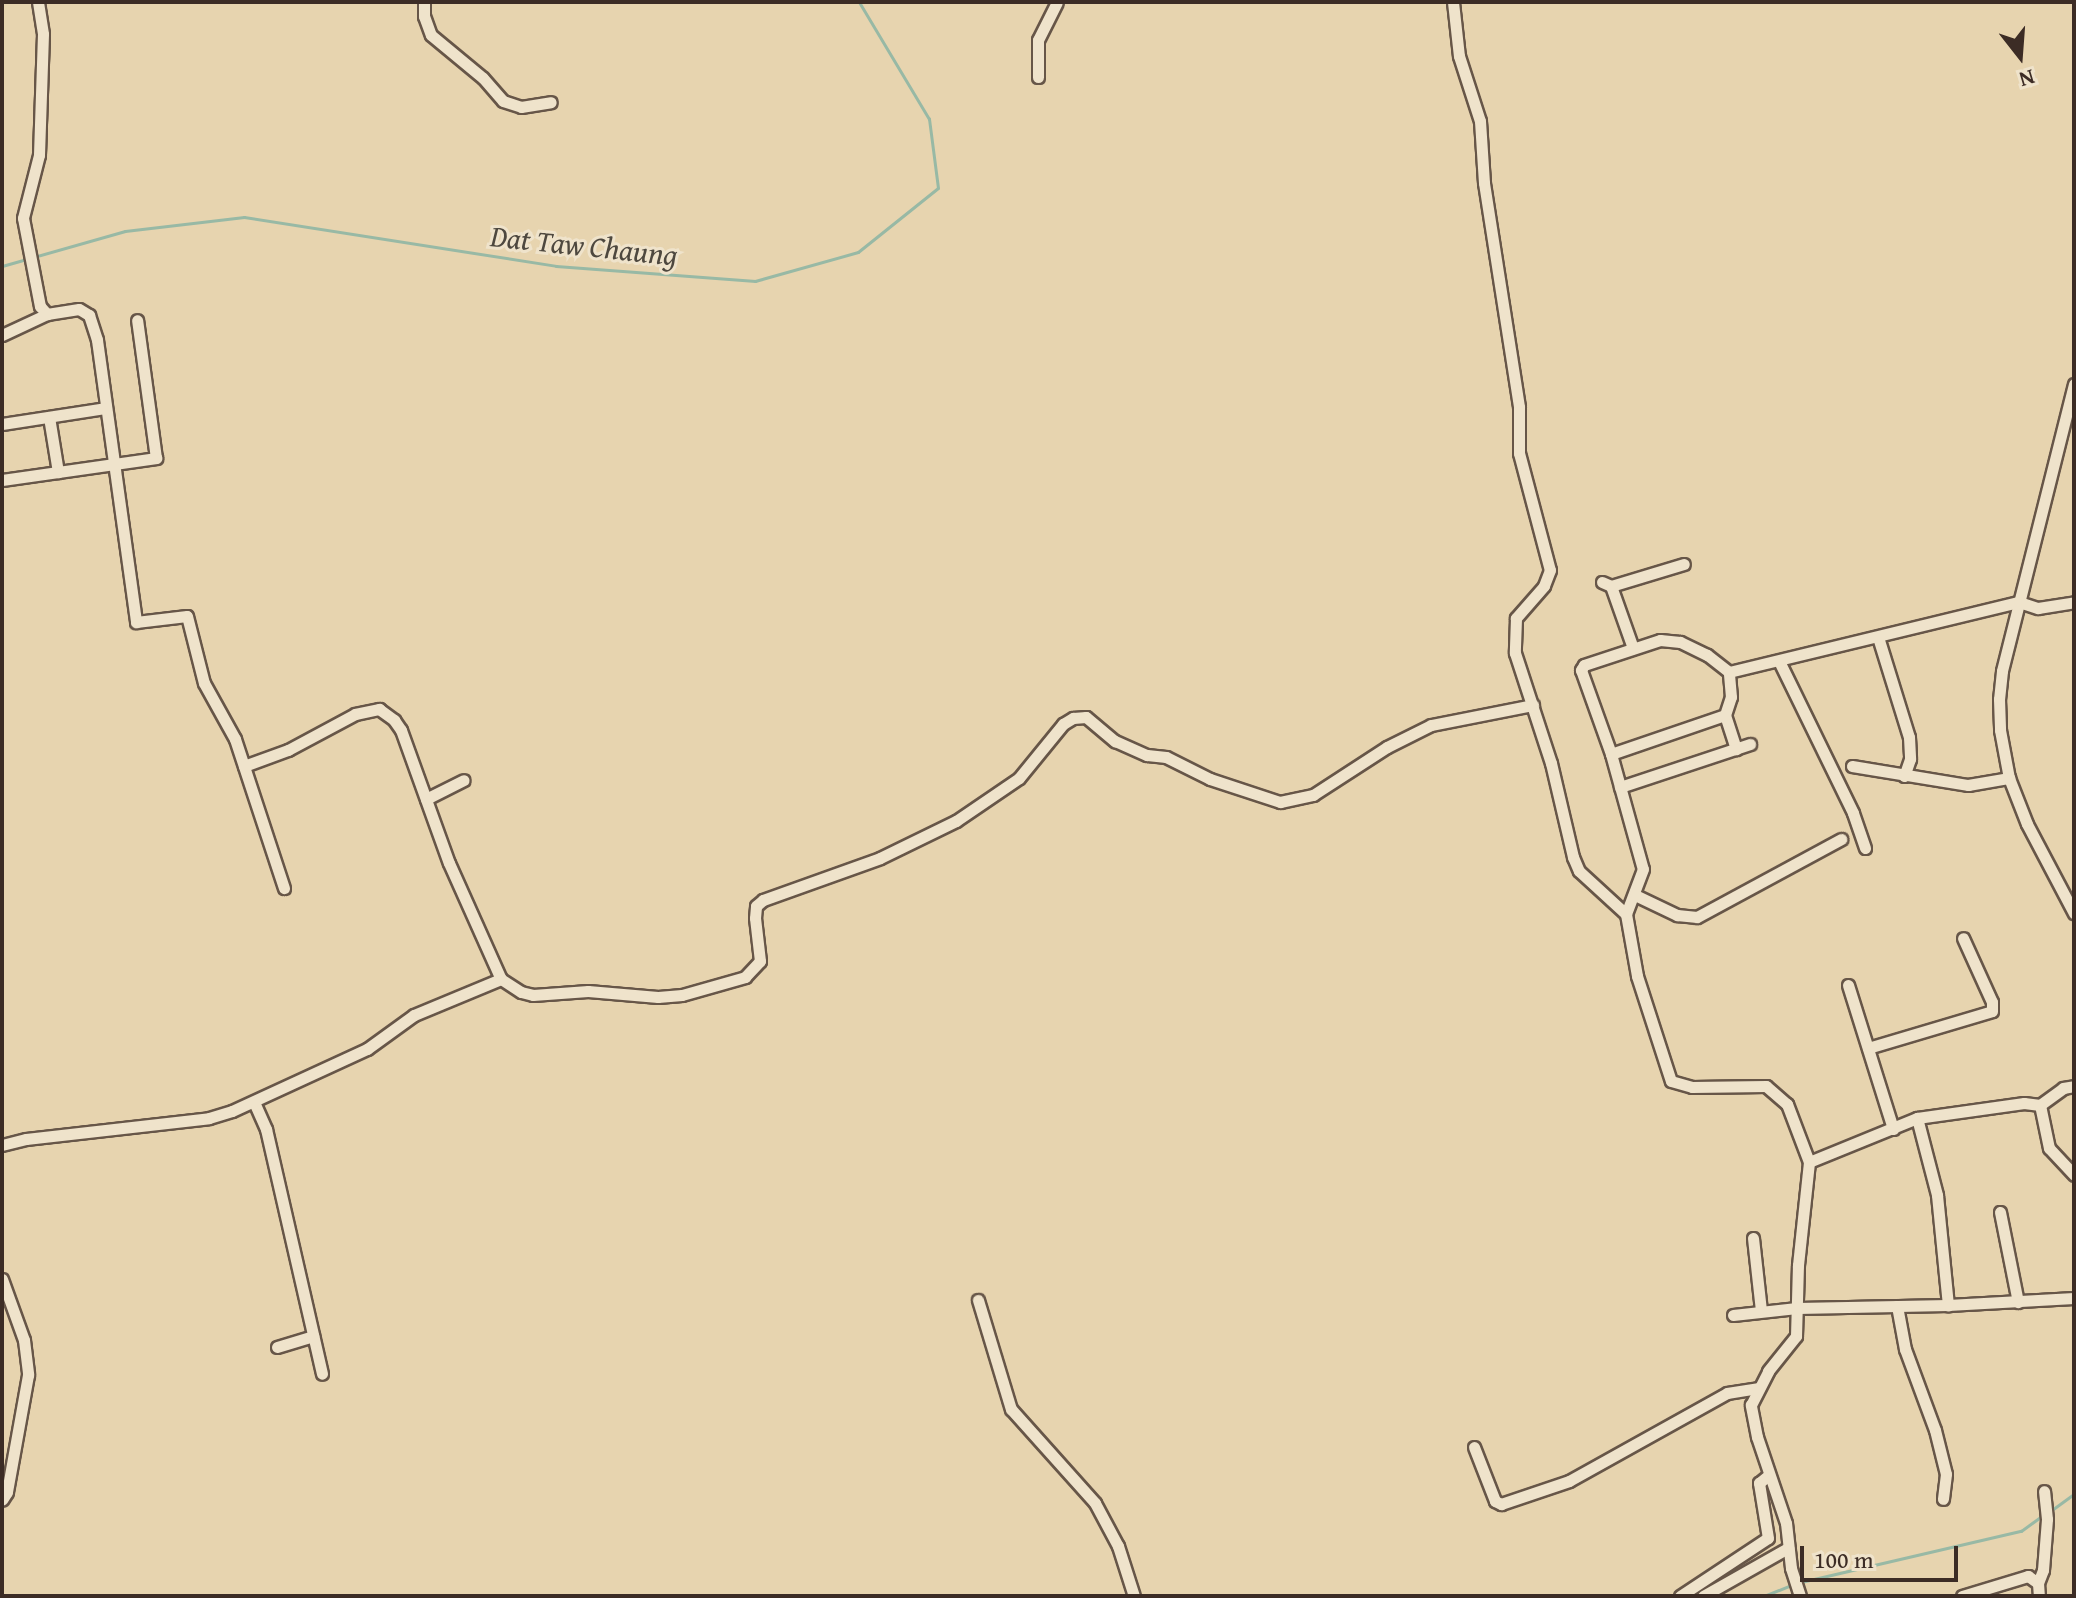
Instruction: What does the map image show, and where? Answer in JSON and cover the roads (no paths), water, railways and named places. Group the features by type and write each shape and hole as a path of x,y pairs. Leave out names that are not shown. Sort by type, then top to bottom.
{"street":[{"path":"38,2 43,34 39,155 23,218 40,306 47,314"},
{"path":"424,2 424,16 431,35 483,78 503,101 521,107 551,102"},
{"path":"1038,77 1038,40 1057,2"},
{"path":"1453,2 1459,56 1481,129 1484,183 1519,407 1519,453 1550,570 1544,586 1524,606 1513,626 1515,653 1533,705 1579,871 1626,914"},
{"path":"2,335 47,314 79,309 89,315 97,340 136,622 187,616 204,683 225,718 244,766 284,888"},
{"path":"2,477 156,458 137,320"},
{"path":"2074,384 2019,602 1999,699 2000,730 2009,778 2027,824 2074,913"},
{"path":"2,424 105,408"},
{"path":"49,417 58,472"},
{"path":"1633,648 1606,584 1684,564"},
{"path":"1729,672 2019,602 2038,608 2074,602"},
{"path":"1878,637 1909,737 1910,759 1904,776"},
{"path":"1736,749 1725,715 1731,697 1729,672 1707,655 1680,642 1660,640 1584,665 1581,670 1611,754 1643,869 1626,914 1637,976 1671,1081 1692,1087 1766,1086 1787,1104 1809,1162 1796,1336 1758,1388 1751,1405 1769,1475 1786,1523 1791,1568 1799,1594"},
{"path":"1779,661 1853,813 1865,848"},
{"path":"244,766 288,750 355,714 379,709 401,730 456,880 501,979 521,992 533,995 588,991 658,997 682,995 745,977 760,961 755,918 756,906 763,900 880,858 956,821 1019,778 1063,724 1073,718 1086,717 1115,741 1147,755 1166,757 1239,790 1280,802 1313,795 1387,747 1431,725 1533,705"},
{"path":"1611,754 1725,715"},
{"path":"1620,787 1750,744"},
{"path":"1852,766 1968,785 2009,778"},
{"path":"426,799 464,780"},
{"path":"1635,895 1677,915 1697,917 1841,839"},
{"path":"1868,1048 1992,1011 1992,1002 1963,938"},
{"path":"2,1145 26,1139 209,1118 254,1102 367,1049 414,1015 501,979"},
{"path":"1848,985 1893,1129"},
{"path":"1809,1162 1917,1118 1942,1112 2040,1105 2063,1088 2074,1086"},
{"path":"254,1102 266,1129 322,1374"},
{"path":"2040,1105 2049,1148 2074,1175"},
{"path":"1917,1118 1937,1195 1948,1305"},
{"path":"2000,1212 2018,1302"},
{"path":"1753,1238 1761,1311"},
{"path":"2,1279 24,1340 28,1375 7,1492 2,1500"},
{"path":"1733,1315 1797,1308 1948,1305 2074,1298"},
{"path":"978,1300 1011,1409 1095,1503 1118,1546 1134,1596"},
{"path":"1897,1306 1905,1349 1935,1430 1946,1474 1943,1499"},
{"path":"277,1347 313,1336"},
{"path":"1474,1447 1495,1501 1507,1503 1569,1481 1727,1393 1758,1388"},
{"path":"1680,1596 1768,1538 1759,1483 1769,1475"},
{"path":"2039,1590 2046,1513 2044,1491"},
{"path":"1703,1596 1788,1548"},
{"path":"1962,1596 2028,1576 2039,1590"}],"waterway":[{"name":"Dat Taw Chaung","path":"2,266 125,231 244,217 556,266 755,281 858,252 938,188 929,119 859,2"},
{"path":"2049,1512 2074,1494"},
{"path":"1801,1582 2021,1531 2042,1516"},
{"path":"1764,1596 1793,1584"}]}
